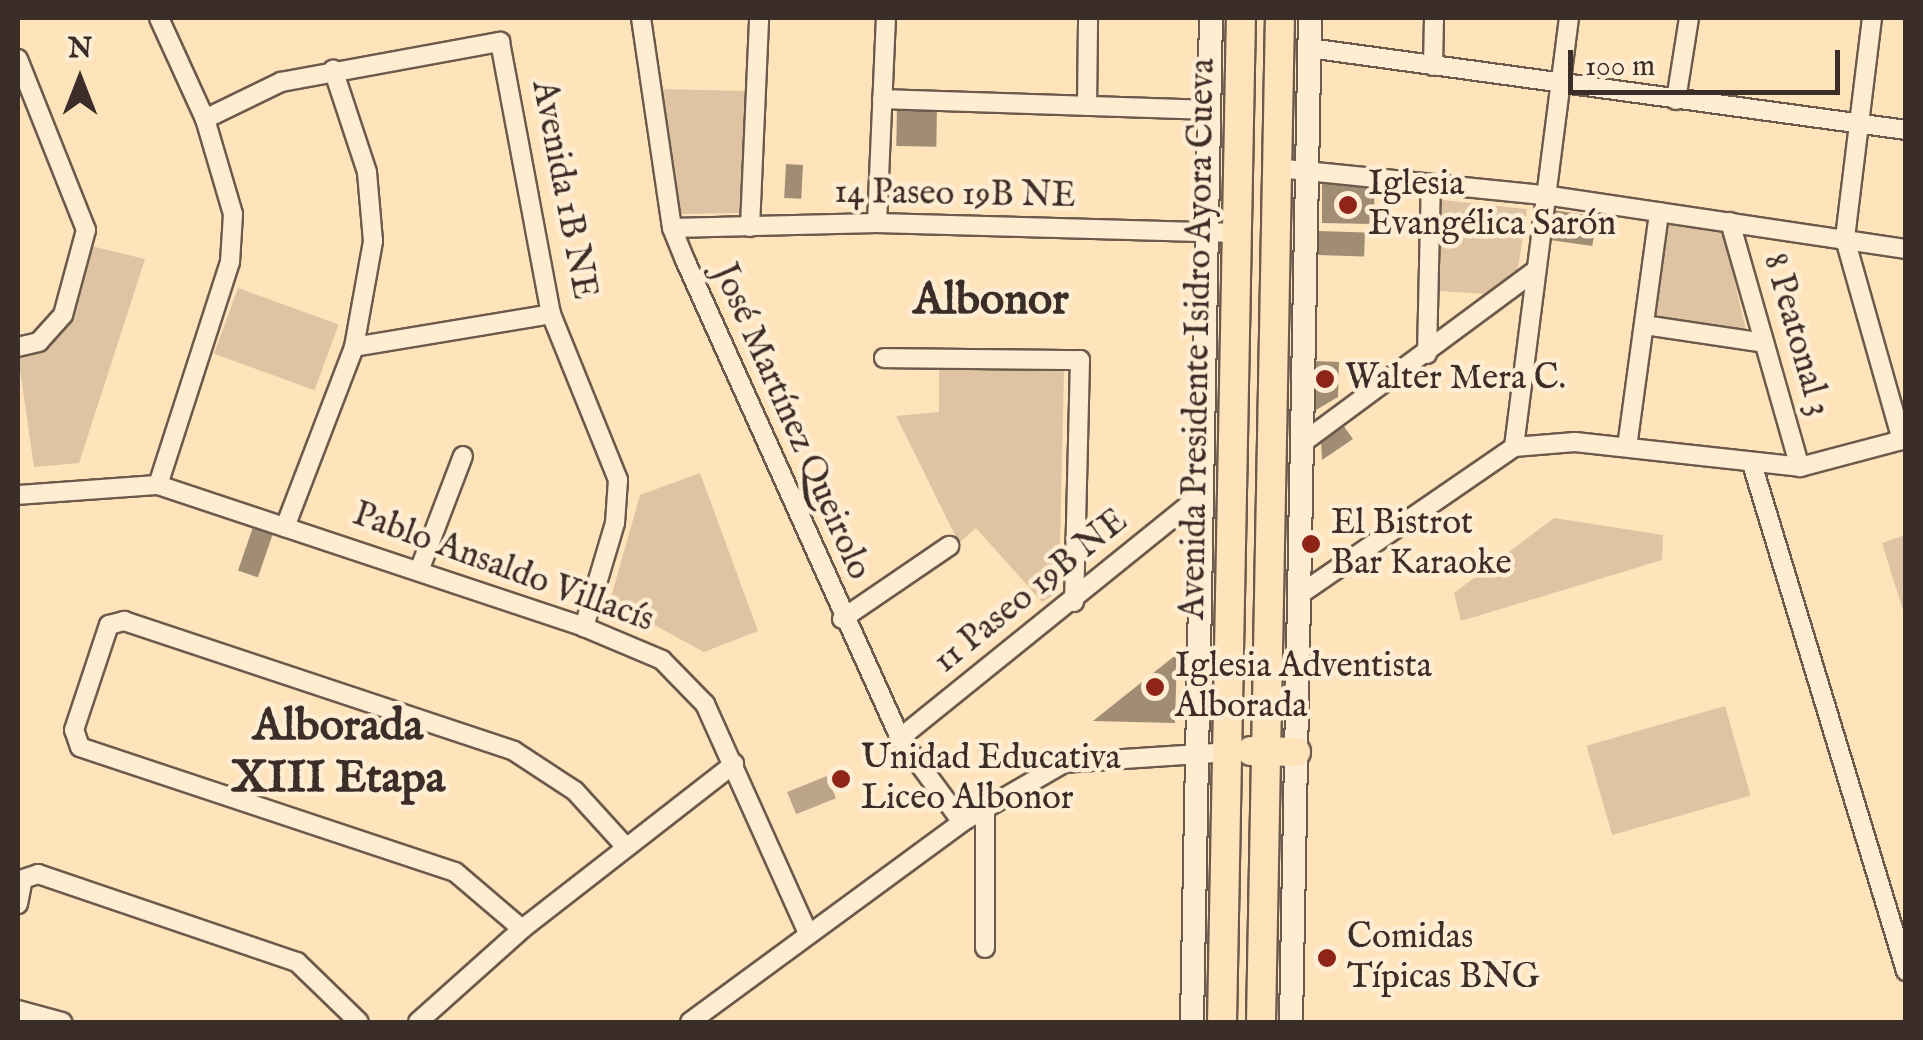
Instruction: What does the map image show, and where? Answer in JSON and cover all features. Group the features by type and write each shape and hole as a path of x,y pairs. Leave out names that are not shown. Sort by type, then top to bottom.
{"main road":[{"name":"Avenida Presidente Isidro Ayora Cueva","path":"1192,1022 1211,18"},
{"name":"Avenida Presidente Isidro Ayora Cueva","path":"1222,1022 1241,18"},
{"path":"1261,1022 1280,18"},
{"path":"1290,1022 1310,18"},
{"path":"1231,679 1237,740 1246,751 1296,752"}],"street":[{"path":"158,485 233,239 229,192 205,119 159,18"},
{"name":"José Martínez Queirolo","path":"641,18 672,228 842,619 900,738 962,822"},
{"path":"750,227 759,18"},
{"path":"877,224 886,18"},
{"path":"1087,106 1088,18"},
{"path":"1433,66 1434,18"},
{"path":"1514,447 1568,18"},
{"path":"1676,100 1689,18"},
{"path":"1299,595 1514,447 1628,447 1753,467 1800,467 1904,440 1845,239 1872,18"},
{"name":"Avenida 1B NE","path":"332,69 495,40 504,47 551,314 618,480 615,522 584,628"},
{"path":"1309,48 1906,130"},
{"path":"18,59 86,230 53,331 18,347"},
{"path":"205,119 282,82 332,69 367,172 374,216 354,347 285,527"},
{"path":"882,99 1210,110"},
{"path":"1277,168 1544,196 1906,248"},
{"path":"1427,354 1432,184"},
{"path":"1628,447 1660,212"},
{"name":"8 Peatonal 3","path":"1730,222 1800,467"},
{"name":"14 Paseo 19B NE","path":"672,228 877,224 1238,233"},
{"path":"1302,444 1535,271"},
{"path":"354,347 551,314"},
{"path":"1644,325 1764,343"},
{"path":"884,358 1080,360 1074,602"},
{"path":"419,571 463,456"},
{"path":"1753,467 1906,971"},
{"name":"Pablo Ansaldo Villacís","path":"18,496 158,485 641,649 680,673 705,704 808,932"},
{"name":"11 Paseo 19B NE","path":"900,738 1074,602 1202,494"},
{"path":"842,619 949,546"},
{"path":"522,929 455,872 80,747 74,730 109,625 124,621 514,751 574,791 626,846"},
{"path":"690,1022 985,806 1070,760 1229,752"},
{"path":"418,1022 522,929 734,764"},
{"path":"984,948 985,806"},
{"path":"18,904 23,879 38,874 297,962 359,1022"},
{"path":"18,1010 62,1022"}],"shaded area":[{"path":"657,89 749,91 743,213 676,214"},
{"path":"1442,200 1527,209 1518,269 1487,294 1439,291"},
{"path":"1663,222 1723,232 1746,330 1652,315"},
{"path":"87,245 145,259 79,463 34,467 18,356 37,352 66,322"},
{"path":"238,288 339,325 315,390 214,354"},
{"path":"1064,369 1059,591 1042,602 976,528 959,543 896,416 939,412 939,370"},
{"path":"700,473 758,631 704,652 610,601 640,495"},
{"path":"1554,518 1663,535 1662,560 1461,621 1454,593"},
{"path":"1906,535 1905,617 1882,543"},
{"path":"1725,706 1751,795 1612,835 1587,746"},
{"path":"827,776 836,798 796,814 787,792"}],"building":[{"path":"897,106 937,107 936,147 896,146"},
{"path":"786,164 803,165 801,199 784,198"},
{"name":"Iglesia Evangélica Sarón","path":"1322,180 1375,188 1373,224 1322,223"},
{"path":"1552,210 1597,216 1592,246 1548,240"},
{"path":"1319,231 1365,233 1364,257 1318,255"},
{"name":"Walter Mera C.","path":"1313,361 1339,362 1338,397 1311,413"},
{"path":"1343,425 1353,439 1322,460 1321,440"},
{"path":"253,527 273,534 258,577 238,570"},
{"name":"Iglesia Adventista Alborada","path":"1177,654 1175,723 1093,721"}],"place":[{"name":"Iglesia Evangélica Sarón","path":"1348,205"},
{"name":"Walter Mera C.","path":"1325,379"},
{"name":"El Bistrot Bar Karaoke","path":"1311,544"},
{"name":"Iglesia Adventista Alborada","path":"1155,687"},
{"name":"Unidad Educativa Liceo Albonor","path":"841,779"},
{"name":"Comidas Típicas BNG","path":"1327,958"}],"district":[{"name":"Albonor","path":"991,301"},
{"name":"Alborada XIII Etapa","path":"338,753"}]}
